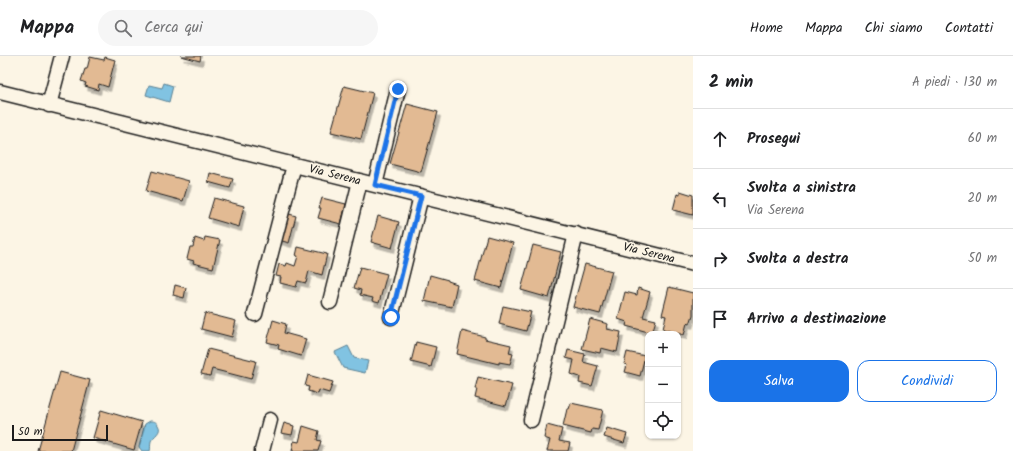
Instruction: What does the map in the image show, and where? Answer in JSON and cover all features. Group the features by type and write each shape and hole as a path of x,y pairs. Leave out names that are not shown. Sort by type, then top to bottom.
{"street":[{"path":"49,105 62,56"},
{"path":"375,185 398,89"},
{"name":"Via Serena","path":"0,92 693,264"},
{"path":"256,314 294,165"},
{"path":"330,302 360,181"},
{"path":"391,317 421,196"},
{"path":"531,420 576,234"},
{"path":"262,451 270,420"}],"water":[{"path":"164,83 173,86 169,102 146,95 149,85 162,88"},
{"path":"348,346 354,358 368,361 365,373 343,368 335,352"},
{"path":"150,421 156,423 159,430 151,441 150,451 142,451 139,447 144,427 145,424"}],"building":[{"path":"181,56 201,56 200,61"},
{"path":"90,57 104,60 105,57 115,60 108,87 99,84 98,90 85,86 86,83 81,81 85,69 87,69"},
{"path":"344,86 373,93 361,139 331,132"},
{"path":"407,104 438,112 421,172 390,164"},
{"path":"152,171 189,181 183,201 146,191"},
{"path":"210,173 233,179 230,188 208,182"},
{"path":"680,191 693,195 693,215 673,210 677,194 680,195"},
{"path":"214,198 244,206 239,227 208,218"},
{"path":"322,198 346,204 341,224 318,218"},
{"path":"286,213 296,216 289,243 279,240"},
{"path":"378,216 399,222 392,248 371,242"},
{"path":"487,236 513,243 501,288 475,281"},
{"path":"205,237 220,240 213,268 193,263 194,261 187,259 190,247 193,247 195,238 204,241"},
{"path":"533,245 561,252 549,298 521,290"},
{"path":"298,247 327,254 322,275 309,271 306,283 298,281 296,287 280,283 281,277 276,276 279,264 286,266 287,263 295,266 298,256 296,256"},
{"path":"585,264 612,271 600,314 573,307"},
{"path":"360,267 387,274 379,303 372,301 373,298 360,295 361,290 354,288"},
{"path":"430,275 457,284 452,307 424,301"},
{"path":"175,285 186,288 184,298 173,295"},
{"path":"669,287 693,293 693,315 690,324 687,323 684,335 681,334 681,331 670,331 663,329 666,316 662,315"},
{"path":"638,288 650,292 643,317 656,320 653,331 645,331 626,326 627,322 618,319 625,292 637,295"},
{"path":"503,306 531,312 526,331 499,324"},
{"path":"205,313 236,321 232,337 201,329"},
{"path":"590,319 608,324 607,329 621,332 617,352 601,348 600,353 582,349"},
{"path":"273,320 286,324 284,333 306,339 301,356 278,349 279,345 267,342"},
{"path":"462,331 485,337 485,339 511,345 509,353 513,354 510,364 499,362 499,364 457,354"},
{"path":"416,342 436,347 431,367 411,362"},
{"path":"208,349 256,361 251,379 212,369 210,376 201,374"},
{"path":"568,350 585,354 583,362 598,366 592,386 579,383 580,377 571,374 574,360 566,358"},
{"path":"627,352 645,356 640,376 625,372 627,365 624,364"},
{"path":"60,372 90,380 71,451 38,451"},
{"path":"308,375 333,382 329,393 319,390 318,394 308,391 309,387 305,386"},
{"path":"478,377 512,385 506,406 475,398 477,389 475,389"},
{"path":"571,403 603,410 598,430 592,429 591,433 563,426 567,409 569,409"},
{"path":"101,410 142,422 134,450 93,438"},
{"path":"284,423 294,426 292,435 281,433"},
{"path":"547,425 562,429 559,441 570,443 568,451 547,451 550,440 544,438"},
{"path":"303,426 319,431 317,440 321,441 318,451 292,451 294,441 299,442"},
{"path":"607,428 627,434 624,443 604,437"}],"route":[{"path":"391,317 421,196 375,185 398,89"}]}
